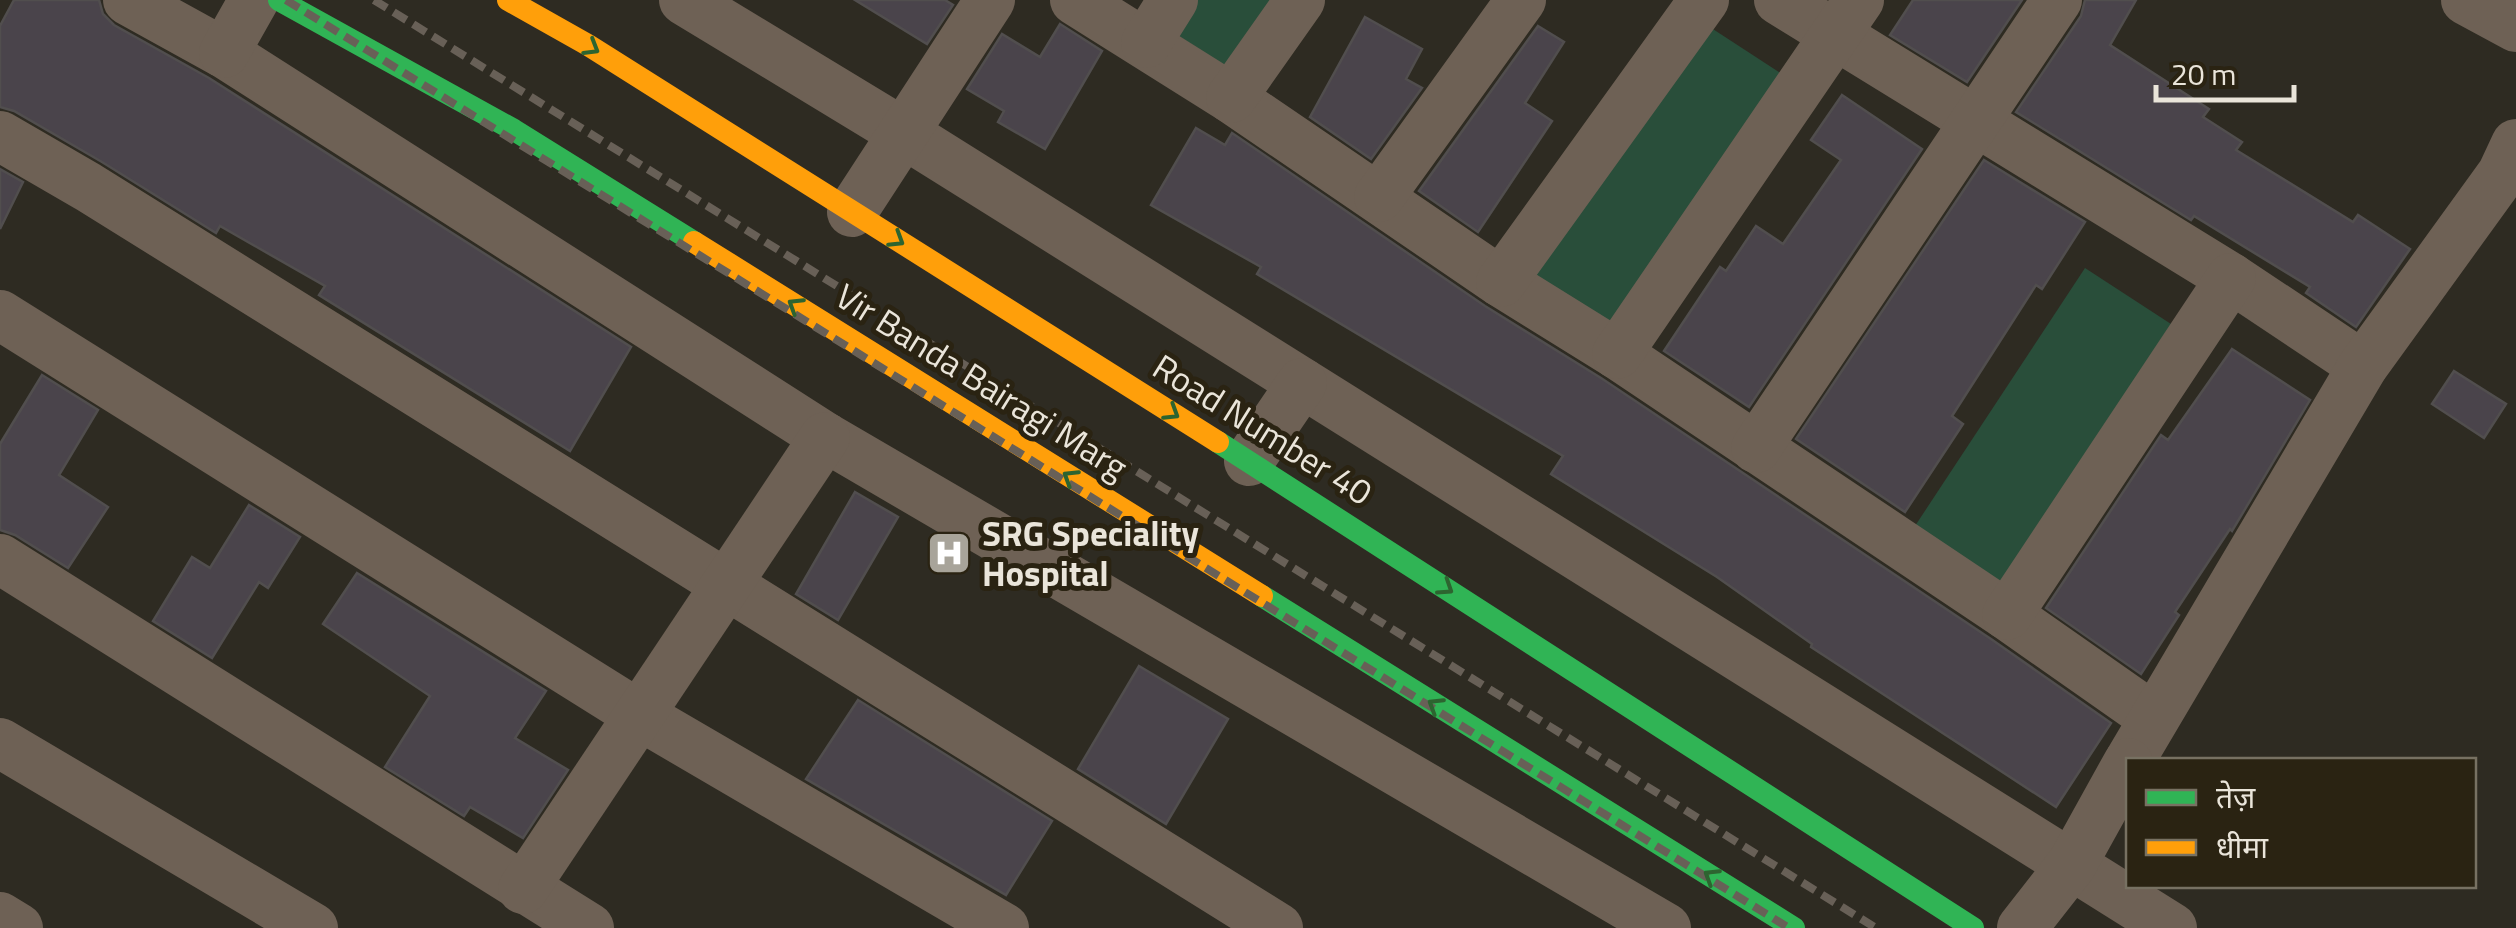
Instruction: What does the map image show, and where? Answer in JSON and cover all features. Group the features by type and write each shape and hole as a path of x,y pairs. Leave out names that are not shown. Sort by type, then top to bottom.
{"main road":[{"name":"Vir Banda Bairagi Marg","path":"279,0 514,130 1794,928"},
{"name":"Road Number 40","path":"508,0 588,46 1249,461 1974,928"}],"street":[{"path":"128,0 224,53 825,437 1666,928"},
{"path":"224,53 254,0"},
{"path":"684,0 905,134 2172,928"},
{"path":"852,212 990,0"},
{"path":"1076,0 1231,98 1501,282 1618,354 2007,615 2137,747 2363,366 2502,174 2516,144"},
{"path":"1146,43 1173,0"},
{"path":"1231,98 1300,0"},
{"path":"1379,197 1521,0"},
{"path":"1501,282 1704,0"},
{"path":"1780,0 1849,17 1976,123 2230,278 2363,366"},
{"path":"1756,448 2057,0"},
{"path":"2466,0 2516,27"},
{"path":"1618,354 1849,17"},
{"path":"0,136 88,187 1278,928"},
{"path":"2007,615 2230,278"},
{"path":"0,315 639,715 1004,928"},
{"path":"1249,461 1302,384"},
{"path":"523,889 825,437"},
{"path":"0,560 589,928"},
{"path":"0,743 313,928"},
{"path":"2022,928 2072,864 2126,767"},
{"path":"0,917 18,928"}],"green space":[{"path":"1190,0 1283,0 1233,71 1171,31"},
{"path":"1699,20 1785,76 1616,334 1530,278"},
{"path":"2085,268 2171,324 2002,583 1915,526"}],"building":[{"path":"14,0 99,0 103,14 114,25 209,78 631,347 570,451 319,295 325,286 220,226 216,233 102,162 14,111 0,107 0,26"},
{"path":"855,0 945,0 953,5 927,44"},
{"path":"1913,0 2022,0 1967,82 1890,35"},
{"path":"2085,0 2136,0 2110,45 2209,109 2203,117 2242,142 2236,150 2353,222 2358,215 2410,249 2356,327 2306,293 2310,287 2194,216 2191,220 2016,112 2081,16"},
{"path":"1365,17 1422,49 1406,79 1422,88 1371,159 1310,117"},
{"path":"1060,24 1102,51 1045,149 998,122 1004,111 967,89 1002,34 1040,57"},
{"path":"1538,26 1564,42 1525,103 1552,121 1478,232 1419,191"},
{"path":"1842,95 1922,149 1749,407 1664,351 1720,267 1726,271 1756,226 1783,244 1841,160 1811,140"},
{"path":"1196,128 1225,145 1232,133 2111,723 2056,807 1811,647 1812,644 1717,577 1551,474 1563,456 1257,274 1261,267 1151,205"},
{"path":"1984,160 2085,222 2042,289 2036,285 1952,416 1963,424 1905,512 1796,439"},
{"path":"0,169 23,182 0,229"},
{"path":"2232,349 2310,400 2232,531 2175,612 2179,615 2141,674 2046,608 2161,435 2168,440"},
{"path":"2454,371 2506,404 2484,438 2432,404"},
{"path":"42,375 98,410 59,475 108,507 68,568 0,530 0,444"},
{"path":"855,492 898,517 838,620 796,594"},
{"path":"249,505 300,537 268,588 259,582 212,658 153,621 192,557 210,568"},
{"path":"357,573 546,691 515,738 568,770 523,838 470,807 464,816 385,767 430,696 323,624"},
{"path":"1139,666 1228,719 1166,824 1078,769"},
{"path":"858,700 1052,821 1006,895 806,779"}],"railway":[{"path":"286,0 1789,928"},
{"path":"374,0 1876,928"}],"traffic: fast":[{"path":"279,0 514,130 694,242"},
{"path":"1218,442 1973,928"},
{"path":"1262,596 1794,928"}],"traffic: slow":[{"path":"508,0 588,45 1218,442"},
{"path":"694,242 1262,596"}],"place":[{"name":"SRG Speciality Hospital","path":"949,553"}]}
